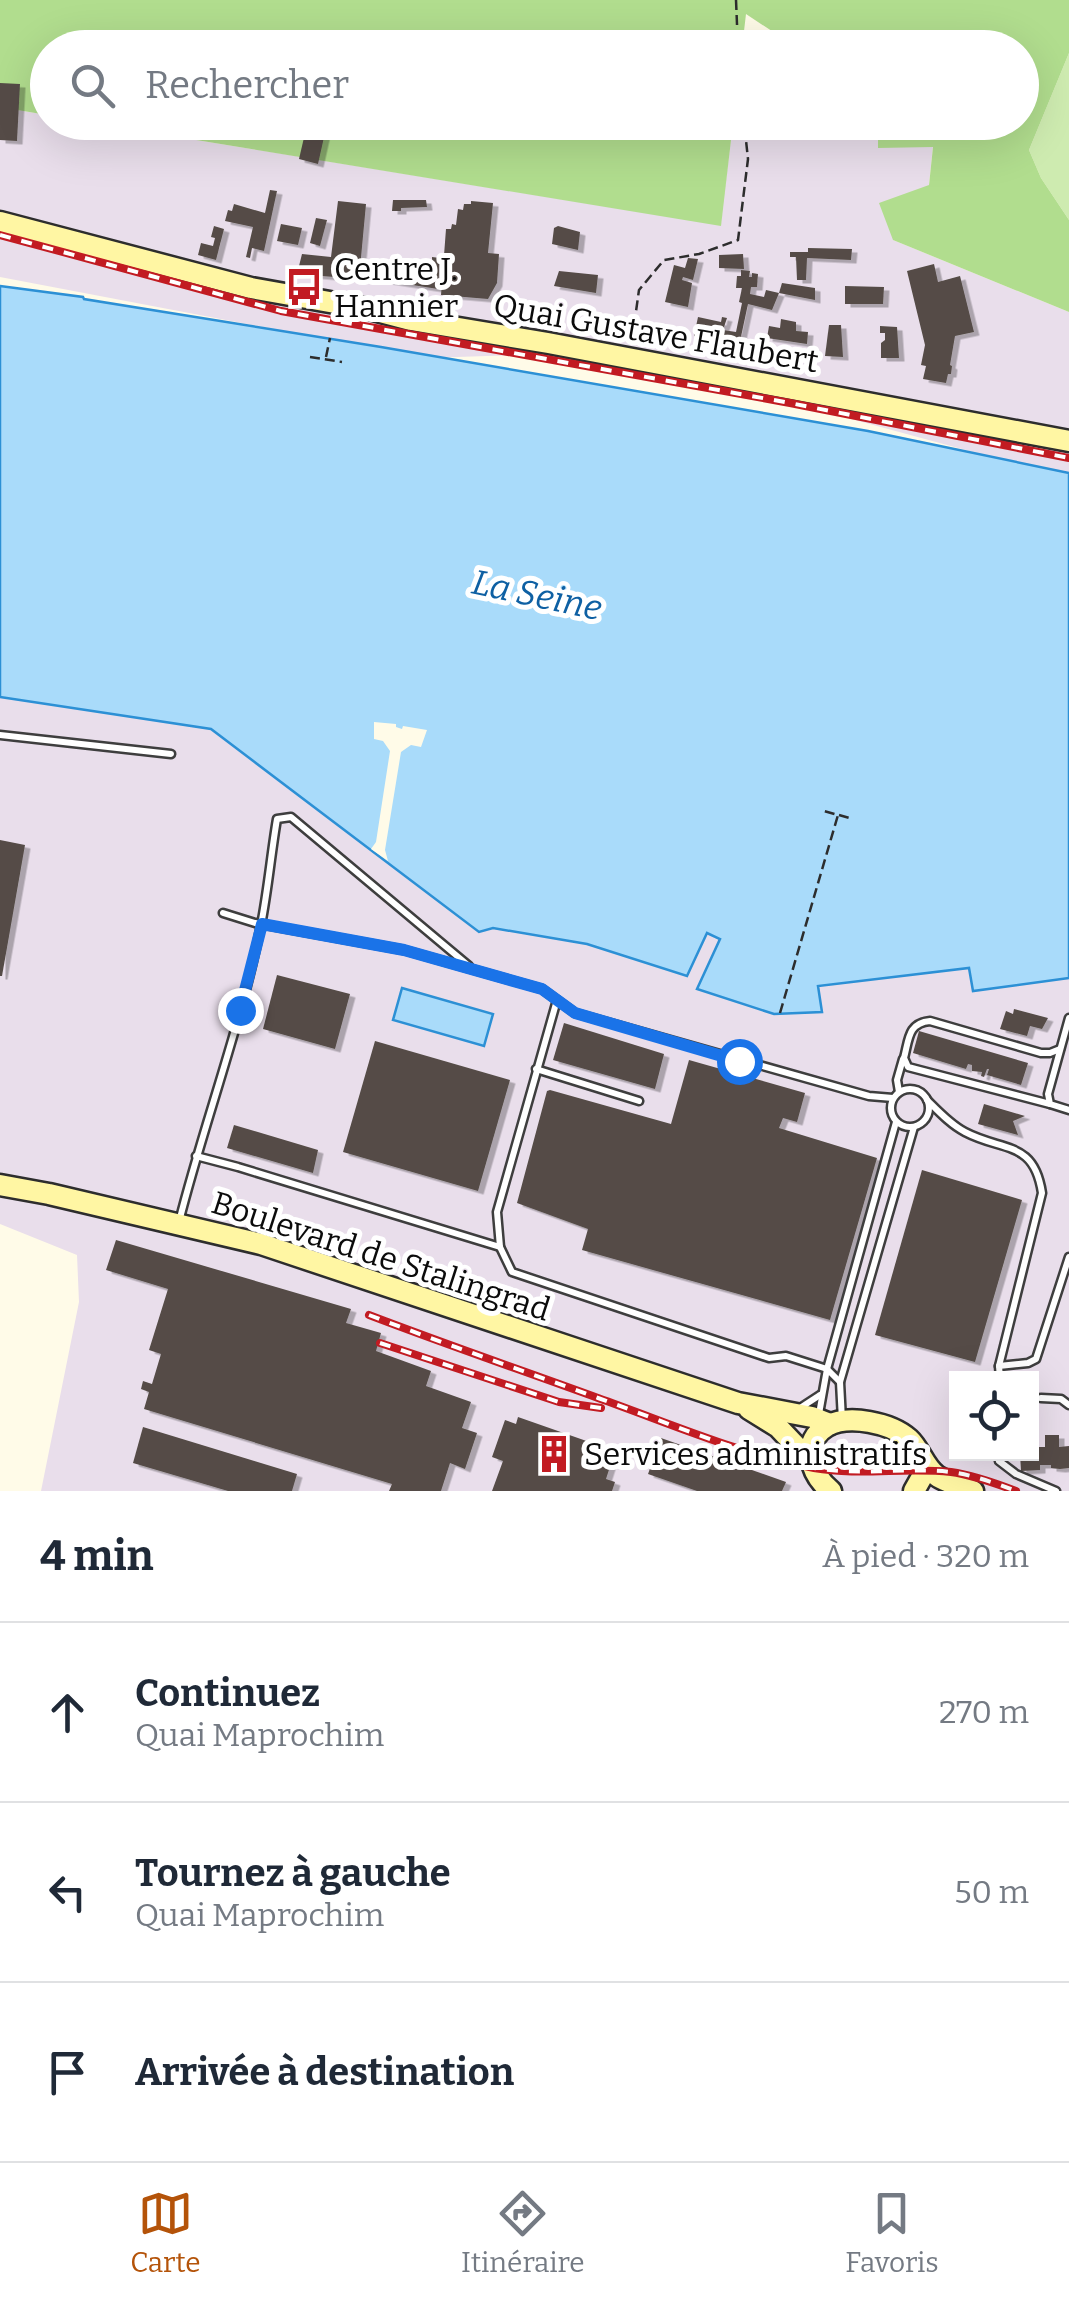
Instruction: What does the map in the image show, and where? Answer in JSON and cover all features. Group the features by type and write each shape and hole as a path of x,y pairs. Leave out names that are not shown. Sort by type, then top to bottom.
{"main road":[{"name":"Quai Gustave Flaubert","path":"0,222 251,288 1069,441"},
{"name":"Boulevard de Stalingrad","path":"0,1185 261,1244 738,1403 830,1422 881,1425 910,1440 936,1476 974,1491"},
{"name":"Boulevard de Stalingrad","path":"738,1403 778,1427 813,1464 817,1476 830,1491"},
{"path":"813,1464 811,1443 830,1422"},
{"path":"914,1491 923,1475 922,1459"}],"lane":[{"path":"0,734 171,754"},
{"path":"179,1224 262,924 276,818 291,817 474,970"},
{"path":"223,913 404,950 542,989 575,1013 869,1096 896,1095 909,1088 922,1092 964,1132 1027,1156 1039,1172 1042,1193 999,1371"},
{"path":"556,1000 496,1212 500,1246 512,1272 769,1358 786,1356 827,1369 840,1382"},
{"path":"1050,1104 1048,1094 1069,1018"},
{"path":"927,1100 928,1115 914,1126 896,1122 890,1110 913,1026 919,1022 930,1021 1041,1053 1060,1049"},
{"path":"904,1058 908,1067 1069,1110"},
{"path":"536,1069 639,1101"},
{"path":"830,1422 821,1394 896,1122"},
{"path":"830,1422 914,1126"},
{"path":"196,1156 500,1246"},
{"path":"999,1366 1036,1360 1069,1257"},
{"path":"792,1414 821,1394"},
{"path":"1041,1398 1067,1400"},
{"path":"999,1461 1016,1474 1056,1491"}],"path":[{"path":"736,0 737,30"},
{"path":"631,341 639,290 664,260 699,254 738,240 748,159 746,140"},
{"path":"326,360 330,338"},
{"path":"310,357 342,362"},
{"path":"824,811 853,819"},
{"path":"780,1014 838,815"}],"shaded area":[{"path":"0,107 30,112 30,140 197,140 720,225 731,140 879,140 879,147 933,146 929,185 893,240 1069,312 1069,478 605,352 426,358 0,277"},
{"path":"0,697 211,729 479,932 493,928 587,944 687,976 707,933 817,986 970,967 973,990 1069,978 1069,1491 41,1491 79,1302 77,1255 0,1224"}],"green space":[{"path":"0,0 1069,0 1069,53 1039,126 1039,30 770,30 746,14 744,30 30,30 30,112 0,107"},
{"path":"1069,53 1069,220 1041,178 1029,150 1033,140 1039,140 1039,126"},
{"path":"196,140 731,140 721,226"},
{"path":"878,140 1033,140 1029,150 1041,178 1069,220 1069,312 893,240 879,203 929,185 933,147 878,148"}],"water":[{"name":"La Seine","path":"0,286 868,431 1069,473 1069,978 973,991 969,968 818,986 822,1012 774,1014 697,989 720,939 707,933 687,976 587,944 493,928 479,932 211,729 0,697"},
{"path":"402,988 493,1014 484,1046 393,1020"}],"pier":[{"path":"374,722 427,730 421,747 411,745 401,752 385,850 388,861 371,849 376,842 390,751 383,741 374,739"}],"building":[{"path":"0,83 20,84 17,141 0,140"},
{"path":"303,140 323,140 318,164 299,159"},
{"path":"270,190 277,191 264,251 252,248 250,258 246,257 253,227 225,221 228,210 232,211 234,204 265,213"},
{"path":"393,200 426,200 427,207 392,211"},
{"path":"338,201 366,204 359,279 297,274 302,254 331,257"},
{"path":"493,203 488,253 499,254 497,283 488,299 441,295 446,229 456,225 458,209 463,210 464,204"},
{"path":"316,218 327,220 320,246 310,243"},
{"path":"281,224 302,228 298,245 277,241"},
{"path":"214,226 224,229 216,260 198,255 201,243 213,246"},
{"path":"554,228 580,232 578,250 552,244"},
{"path":"808,248 852,249 851,260 807,258 806,280 797,280 796,257 790,257 790,252 808,252"},
{"path":"743,254 744,269 719,268 719,255"},
{"path":"432,257 440,258 438,289 387,281 390,269 398,270 399,263 407,265 406,272 417,274 418,265 432,264"},
{"path":"688,258 698,259 693,280 682,280 692,283 688,307 665,302 674,265 685,268"},
{"path":"934,264 938,282 960,276 974,332 955,336 951,374 946,383 923,379 925,345 907,271"},
{"path":"741,270 750,271 749,277 758,274 757,287 751,287 750,294 764,297 766,290 779,293 772,310 748,304 739,346 694,336 698,317 721,322 722,317 727,318 723,330 736,332 742,303 742,288 736,288"},
{"path":"559,271 598,275 596,293 554,286"},
{"path":"782,283 815,288 815,300 779,293"},
{"path":"845,286 884,287 883,304 845,304"},
{"path":"781,319 796,322 796,331 808,332 807,344 767,338 769,326 780,328"},
{"path":"829,325 841,325 843,357 825,356"},
{"path":"880,326 897,327 899,358 881,358 885,333 880,333"},
{"path":"0,840 25,845 2,976 0,976"},
{"path":"277,975 350,994 335,1049 263,1029"},
{"path":"1014,1009 1048,1018 1042,1029 1030,1026 1027,1036 1000,1029 1006,1011 1013,1014"},
{"path":"564,1023 664,1054 655,1089 553,1060"},
{"path":"919,1031 1028,1063 1021,1085 987,1075 989,1069 984,1077 982,1072 972,1071 972,1065 968,1064 966,1069 913,1053"},
{"path":"375,1041 510,1080 478,1191 343,1152"},
{"path":"689,1060 805,1093 797,1122 783,1118 779,1128 877,1158 830,1320 582,1250 588,1229 517,1203 547,1091 671,1124"},
{"path":"984,1104 1025,1116 1013,1121 1018,1135 978,1124"},
{"path":"234,1125 318,1150 313,1173 227,1148"},
{"path":"922,1170 1022,1200 975,1362 875,1335"},
{"path":"116,1240 351,1309 346,1323 381,1333 376,1351 431,1371 426,1386 471,1402 462,1428 477,1433 465,1469 450,1463 441,1491 389,1491 392,1484 144,1409 149,1392 141,1389 143,1381 152,1384 161,1354 149,1350 168,1289 106,1270"},
{"name":"Services administratifs","path":"518,1417 615,1451 606,1479 615,1482 612,1491 492,1491 503,1461 492,1457 505,1420 516,1424"},
{"path":"143,1427 297,1474 292,1491 228,1491 133,1463"},
{"path":"1045,1435 1059,1435 1059,1447 1069,1446 1069,1468 1040,1465 1040,1470 1021,1471 1020,1461 1039,1461 1039,1447 1045,1447"},
{"path":"661,1438 786,1482 782,1491 697,1491 648,1474"}],"railway":[{"path":"0,235 281,311 1069,458"},
{"path":"369,1315 759,1455 831,1470 951,1472 1016,1491"},
{"path":"380,1343 559,1402 601,1408"}],"place":[{"name":"Centre J. Hannier","path":"304,287"},
{"name":"Services administratifs","path":"554,1454"}],"route":[{"path":"240,1010 262,924 404,950 542,989 575,1013 739,1061"}]}
